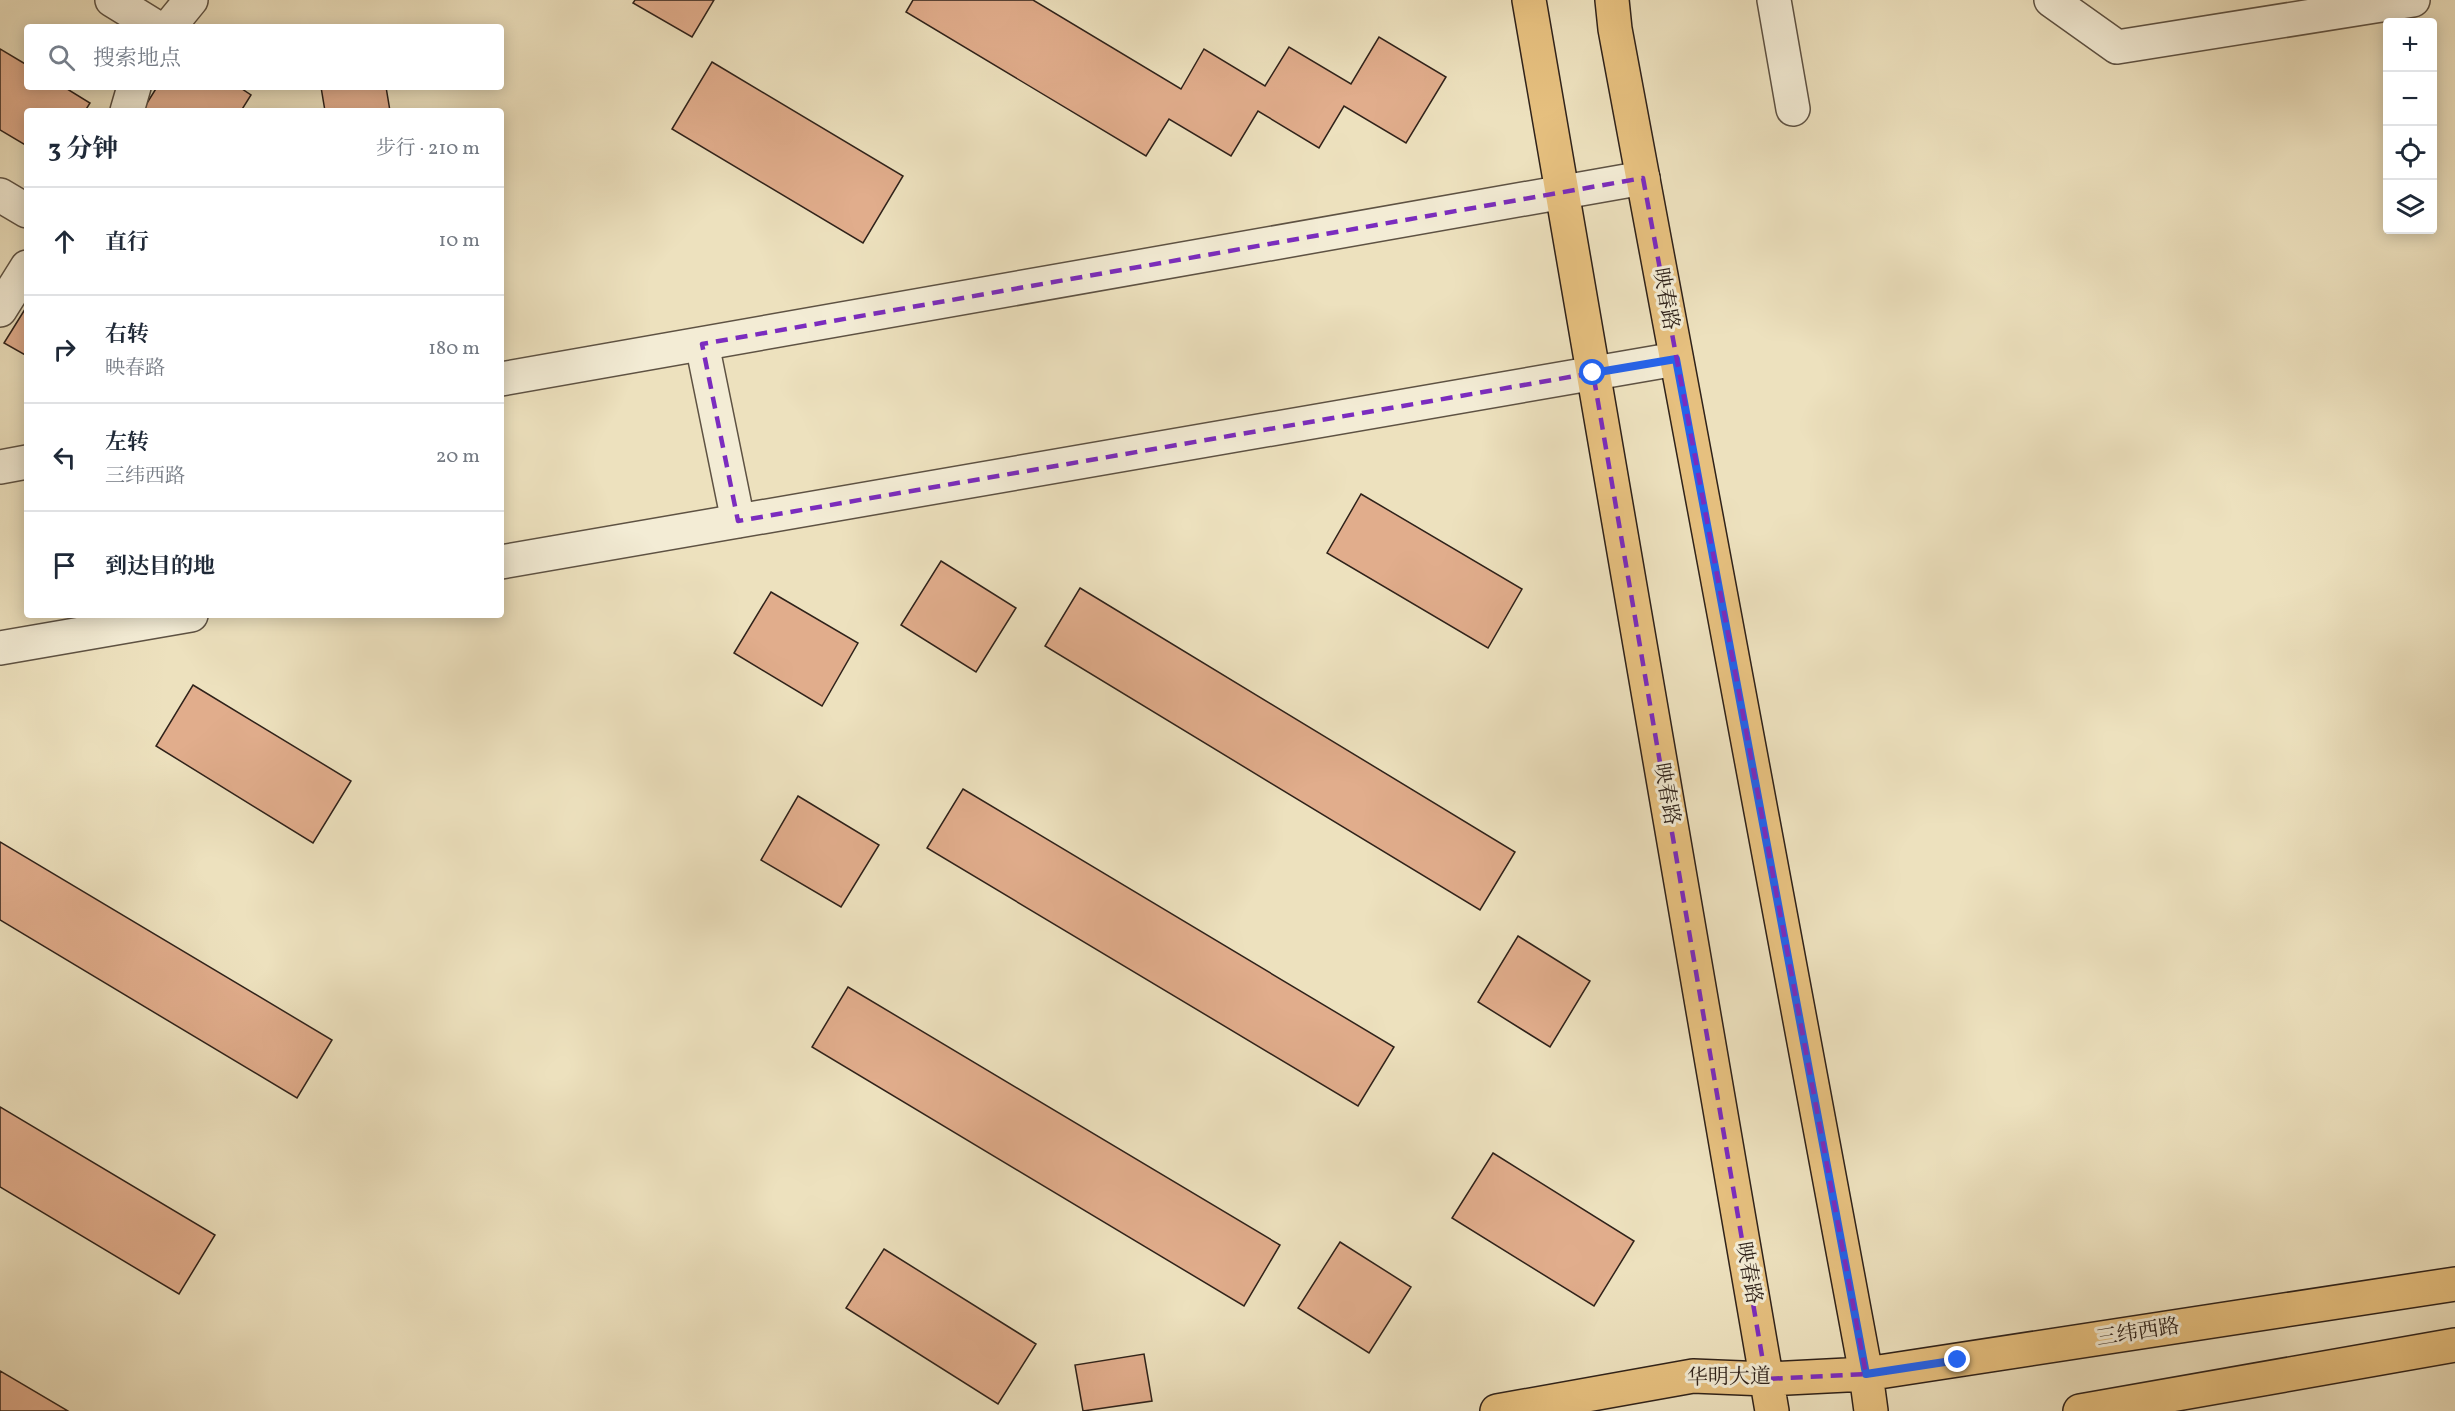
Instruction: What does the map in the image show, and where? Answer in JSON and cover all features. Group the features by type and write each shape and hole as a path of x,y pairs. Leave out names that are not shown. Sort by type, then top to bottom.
{"main road":[{"name":"映春路","path":"1529,0 1772,1411"},
{"name":"映春路","path":"1612,0 1676,359 1866,1374 1871,1411"},
{"name":"三纬西路","path":"1820,1375 1866,1374 2455,1284"},
{"path":"2080,1411 2455,1345"},
{"name":"华明大道","path":"1497,1411 1693,1376 1766,1379 1820,1375"}],"street":[{"path":"112,0 151,24"},
{"path":"172,24 191,0"},
{"path":"1774,0 1793,109"},
{"path":"2051,0 2117,47 2413,0"},
{"path":"128,108 133,90"},
{"path":"504,378 1643,178"},
{"path":"0,195 24,209"},
{"path":"0,310 24,272"},
{"path":"702,344 738,521"},
{"path":"504,561 1676,359"},
{"path":"0,467 24,463"},
{"path":"0,648 174,618"}],"highlighted area":[{"path":"1643,178 1866,1374 1766,1379 1593,373 738,521 702,344"}],"building":[{"path":"635,0 714,0 692,37 633,3"},
{"path":"913,0 1033,0 1181,89 1204,49 1265,86 1289,47 1351,84 1379,37 1446,77 1406,143 1344,106 1319,148 1258,111 1231,156 1169,119 1146,156 906,12"},
{"path":"0,49 24,63 24,90 69,90 90,103 87,108 24,108 24,144 0,130"},
{"path":"712,62 903,176 863,243 672,129"},
{"path":"155,90 244,90 251,95 243,108 144,108"},
{"path":"322,90 386,90 390,108 324,108"},
{"path":"24,311 24,354 4,343"},
{"path":"1361,494 1522,589 1488,648 1327,553"},
{"path":"941,561 1016,608 976,672 901,625"},
{"path":"1080,588 1515,852 1480,910 1045,646"},
{"path":"771,592 858,643 822,706 734,653"},
{"path":"193,685 351,781 313,843 156,746"},
{"path":"963,789 1394,1047 1358,1106 927,848"},
{"path":"798,796 879,845 841,907 761,860"},
{"path":"0,842 332,1040 297,1098 0,920"},
{"path":"1518,936 1590,981 1550,1047 1478,1002"},
{"path":"848,987 1280,1245 1244,1306 812,1047"},
{"path":"0,1107 215,1235 179,1294 0,1187"},
{"path":"1493,1153 1634,1241 1594,1306 1452,1218"},
{"path":"1340,1242 1411,1287 1369,1353 1298,1308"},
{"path":"884,1249 1036,1344 998,1404 846,1308"},
{"path":"1144,1354 1152,1401 1083,1411 1075,1365"},
{"path":"0,1371 68,1411 0,1411"}],"route":[{"path":"1593,373 1676,359 1866,1374 1958,1360"}]}
